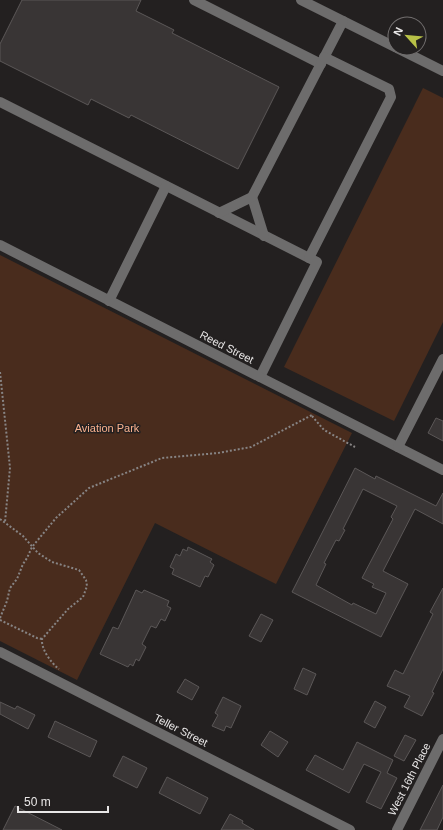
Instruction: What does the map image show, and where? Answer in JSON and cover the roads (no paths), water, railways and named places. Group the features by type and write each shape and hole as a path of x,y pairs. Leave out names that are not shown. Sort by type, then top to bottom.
{"street":[{"path":"194,0 323,60 389,88 391,97 309,258"},
{"path":"301,0 387,43"},
{"path":"219,213 252,197 343,21"},
{"path":"412,56 443,71"},
{"path":"0,102 317,262 260,377"},
{"path":"109,301 166,186"},
{"path":"252,197 264,236"},
{"name":"Reed Street","path":"0,245 443,470"},
{"path":"398,447 443,358"},
{"name":"Teller Street","path":"0,652 350,830"},
{"name":"West 16th Place","path":"397,830 443,739"}],"park label":[{"name":"Aviation Park","path":"107,428"}]}
